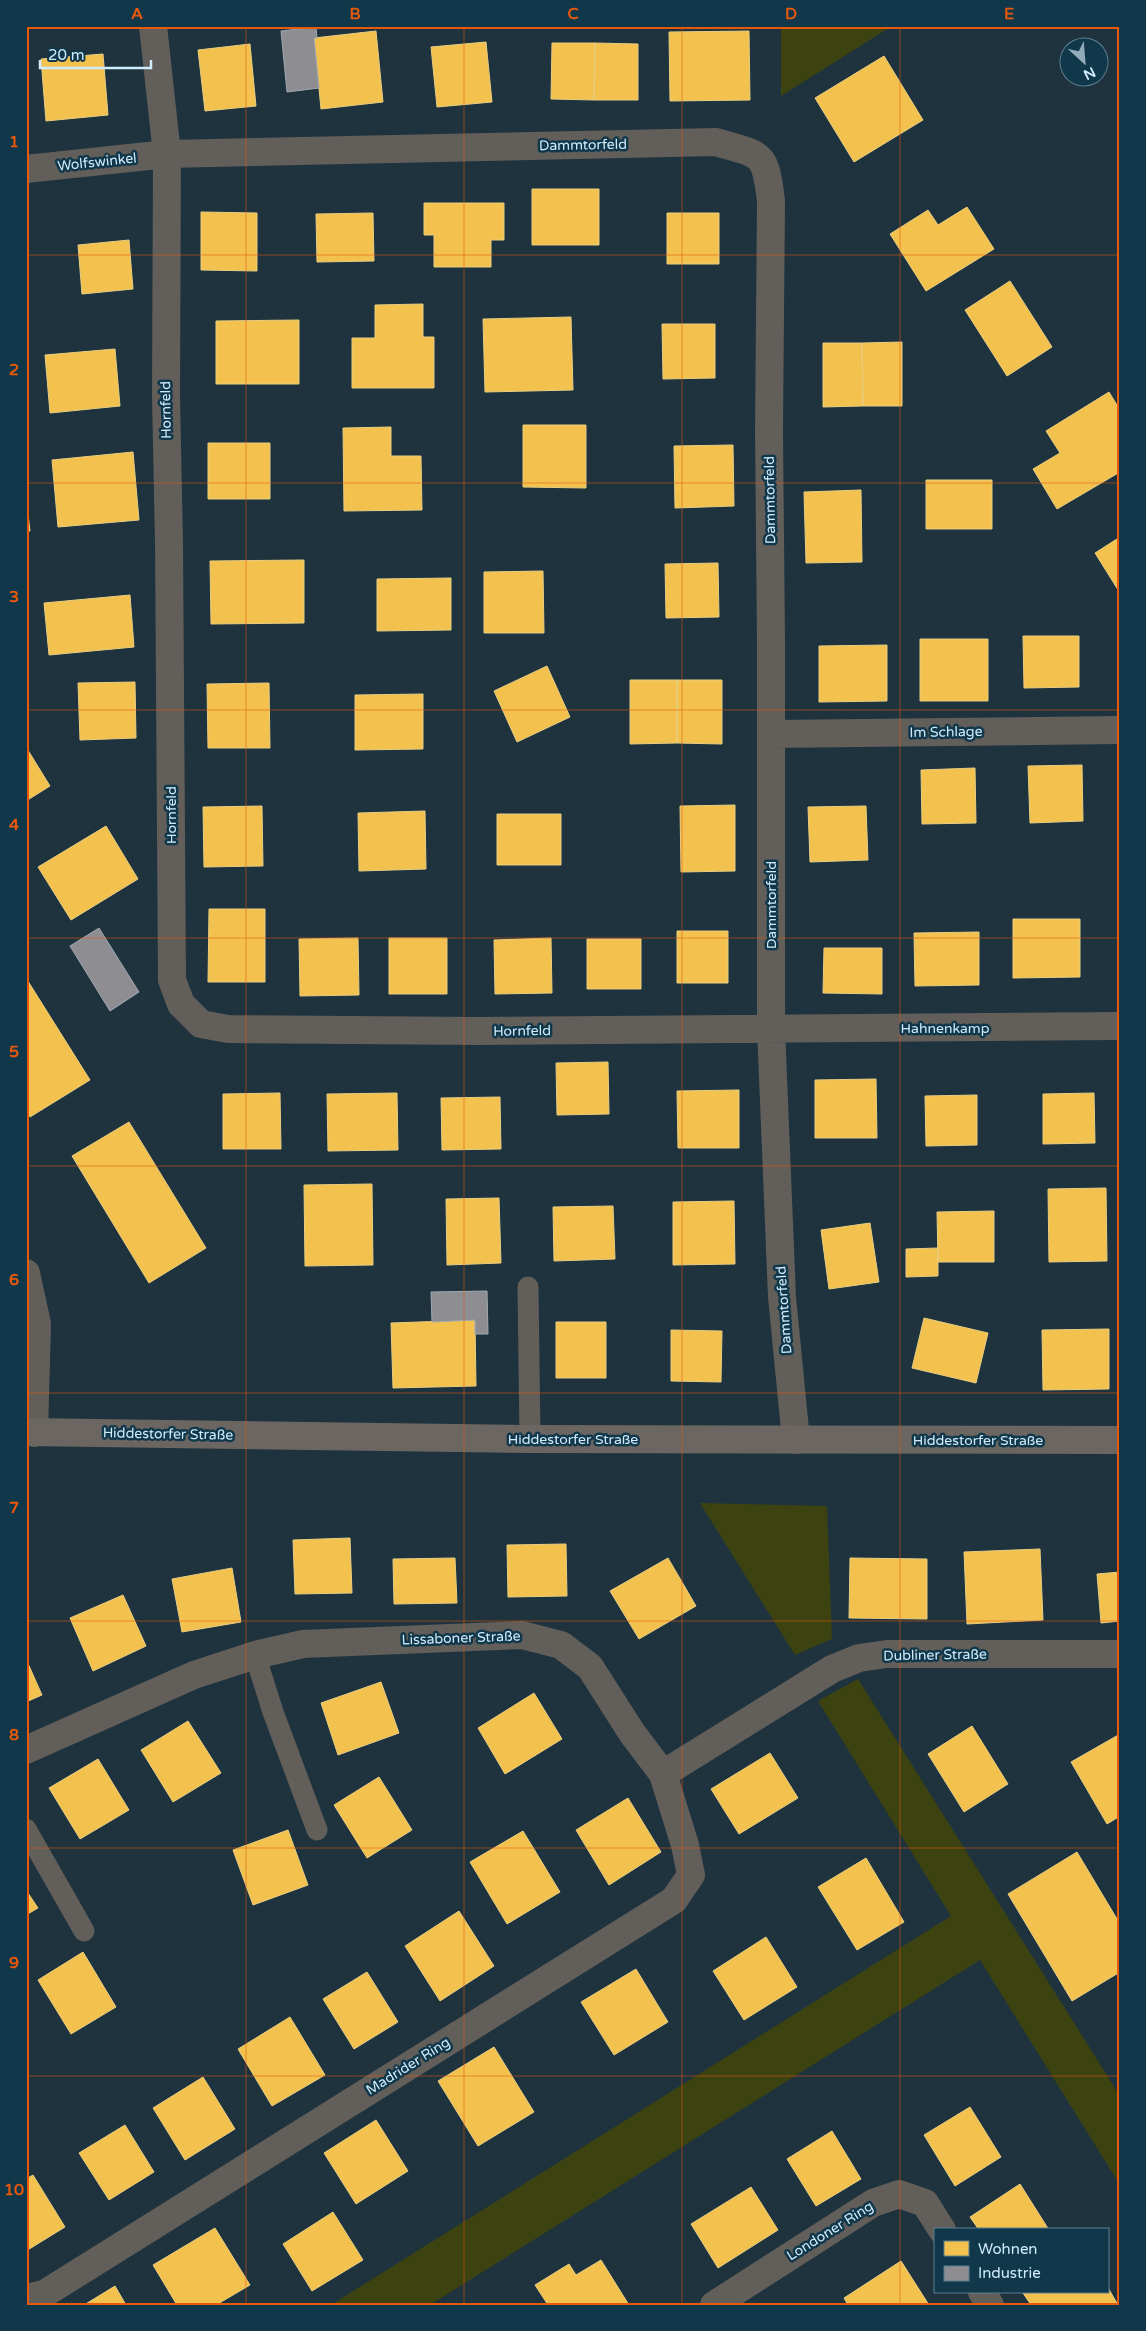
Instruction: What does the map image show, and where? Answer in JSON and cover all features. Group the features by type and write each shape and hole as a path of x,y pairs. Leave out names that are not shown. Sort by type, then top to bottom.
{"street":[{"name":"Hornfeld","path":"153,26 167,154 166,396 172,980 181,1004 201,1024 228,1029 488,1031 771,1028"},
{"name":"Dammtorfeld","path":"167,154 716,142 756,154 767,169 771,201 768,430 772,734 771,1028 782,1297 796,1440"},
{"name":"Wolfswinkel","path":"26,169 167,154"},
{"name":"Im Schlage","path":"772,734 1120,730"},
{"name":"Hahnenkamp","path":"771,1028 1120,1026"},
{"path":"26,1272 37,1324 30,1433"},
{"name":"Hiddestorfer Straße","path":"30,1433 530,1439 1120,1440"},
{"name":"Lissaboner Straße","path":"26,1750 194,1675 255,1655 303,1644 522,1635 560,1645 590,1667 632,1733 663,1774"},
{"name":"Dubliner Straße","path":"663,1774 832,1669 860,1658 887,1654 1120,1654"},
{"name":"Madrider Ring","path":"26,2298 44,2294 674,1900 691,1875 685,1846 663,1774"},
{"name":"Londoner Ring","path":"714,2305 873,2203 899,2194 925,2203 941,2228"},
{"path":"983,2294 990,2305"}],"lane":[{"path":"528,1287 530,1439"},
{"path":"255,1655 273,1712 316,1830"},
{"path":"26,1829 84,1931"}],"green space":[{"path":"781,26 892,26 781,96"},
{"path":"700,1503 827,1506 832,1639 795,1655"},
{"path":"858,1679 1120,2096 1120,2185 980,1960 430,2305 331,2305 951,1916 818,1701"}],"building: Wohnen":[{"path":"376,31 383,102 321,109 314,38"},
{"path":"749,31 750,100 670,101 669,32"},
{"path":"486,42 492,102 437,107 431,47"},
{"path":"552,43 595,43 594,100 551,99"},
{"path":"595,43 638,44 638,100 594,100"},
{"path":"250,44 256,106 205,111 198,50"},
{"path":"103,54 108,115 46,121 41,59"},
{"path":"884,56 923,120 854,162 815,98"},
{"path":"532,189 599,189 599,245 532,245"},
{"path":"424,203 504,203 504,240 491,240 491,267 434,267 434,235 424,235"},
{"path":"967,207 994,249 926,291 890,234 928,210 938,225"},
{"path":"201,212 257,213 257,271 201,270"},
{"path":"373,213 374,261 317,262 316,214"},
{"path":"667,213 719,213 719,264 667,264"},
{"path":"129,240 133,289 82,294 78,245"},
{"path":"1010,281 1052,347 1007,376 965,310"},
{"path":"423,304 423,337 434,337 434,388 352,388 352,338 375,338 375,305"},
{"path":"571,317 573,390 485,392 483,319"},
{"path":"299,320 299,384 216,384 216,321"},
{"path":"662,324 715,324 715,378 663,379"},
{"path":"902,342 902,406 863,406 862,343"},
{"path":"823,343 862,343 863,406 823,407"},
{"path":"115,349 120,406 50,413 45,355"},
{"path":"1109,392 1120,410 1120,472 1057,509 1033,469 1060,453 1046,431"},
{"path":"523,425 586,425 586,488 523,487"},
{"path":"391,427 391,456 421,456 422,510 344,511 343,428"},
{"path":"208,443 270,443 270,499 208,499"},
{"path":"733,445 734,506 675,508 674,446"},
{"path":"133,452 139,520 58,527 52,460"},
{"path":"926,480 992,480 992,529 926,529"},
{"path":"861,490 862,562 806,563 804,492"},
{"path":"26,496 30,531 26,531"},
{"path":"1120,537 1120,593 1095,553"},
{"path":"304,560 304,623 211,624 210,561"},
{"path":"718,563 719,617 666,618 665,564"},
{"path":"543,571 544,633 484,633 484,572"},
{"path":"451,578 451,630 377,631 377,579"},
{"path":"130,595 134,647 49,655 44,603"},
{"path":"1023,636 1079,636 1079,687 1024,688"},
{"path":"920,639 988,639 988,701 920,701"},
{"path":"887,645 887,701 819,702 819,646"},
{"path":"547,666 570,717 517,742 494,691"},
{"path":"630,680 677,680 677,743 630,744"},
{"path":"677,680 722,680 722,744 677,743"},
{"path":"135,682 136,738 80,740 78,683"},
{"path":"269,683 270,748 208,748 207,684"},
{"path":"423,694 423,749 355,750 355,695"},
{"path":"26,747 50,786 26,801"},
{"path":"1082,765 1083,821 1030,823 1028,766"},
{"path":"975,768 976,823 922,824 921,770"},
{"path":"735,805 735,871 681,872 680,806"},
{"path":"262,806 263,866 204,867 203,807"},
{"path":"866,806 868,860 810,862 808,807"},
{"path":"425,811 426,869 359,871 358,813"},
{"path":"497,814 561,814 561,865 497,865"},
{"path":"106,826 138,879 71,920 38,867"},
{"path":"209,909 265,909 265,982 208,982"},
{"path":"1013,919 1080,919 1080,977 1013,978"},
{"path":"677,931 728,931 728,983 677,983"},
{"path":"979,932 979,985 915,986 914,933"},
{"path":"358,938 359,995 300,996 299,939"},
{"path":"389,938 447,938 447,994 389,994"},
{"path":"551,938 552,993 495,994 494,940"},
{"path":"587,939 641,939 641,989 587,989"},
{"path":"824,948 882,948 882,994 823,993"},
{"path":"26,978 90,1080 30,1117 26,1110"},
{"path":"608,1062 609,1114 557,1115 556,1063"},
{"path":"876,1079 877,1138 815,1138 815,1080"},
{"path":"739,1090 739,1148 678,1148 677,1091"},
{"path":"280,1093 281,1149 223,1149 223,1094"},
{"path":"397,1093 398,1150 328,1151 327,1094"},
{"path":"1094,1093 1095,1143 1043,1144 1043,1094"},
{"path":"977,1095 977,1145 926,1146 925,1096"},
{"path":"500,1097 501,1149 442,1150 441,1098"},
{"path":"129,1122 206,1248 149,1283 72,1156"},
{"path":"372,1184 373,1265 305,1266 304,1185"},
{"path":"1106,1188 1107,1261 1049,1262 1048,1189"},
{"path":"499,1198 501,1263 447,1265 446,1199"},
{"path":"734,1201 735,1264 673,1265 673,1202"},
{"path":"613,1206 615,1259 554,1261 553,1207"},
{"path":"994,1211 994,1262 938,1262 937,1212"},
{"path":"870,1223 879,1282 829,1289 821,1230"},
{"path":"938,1248 938,1276 906,1277 906,1249"},
{"path":"924,1318 988,1333 976,1383 912,1368"},
{"path":"475,1320 476,1386 393,1388 391,1323"},
{"path":"556,1322 606,1322 606,1378 556,1378"},
{"path":"1109,1329 1109,1389 1043,1390 1042,1330"},
{"path":"671,1330 722,1331 721,1382 671,1381"},
{"path":"350,1538 352,1593 295,1594 293,1540"},
{"path":"566,1544 567,1596 508,1597 507,1545"},
{"path":"1040,1549 1043,1620 967,1624 964,1552"},
{"path":"455,1558 457,1603 394,1604 393,1559"},
{"path":"668,1558 696,1606 639,1639 610,1591"},
{"path":"850,1558 927,1559 927,1619 849,1618"},
{"path":"232,1568 241,1622 182,1632 172,1579"},
{"path":"1120,1572 1120,1621 1101,1623 1097,1574"},
{"path":"123,1595 146,1646 93,1671 70,1618"},
{"path":"26,1659 42,1695 26,1702"},
{"path":"381,1682 399,1733 338,1755 321,1703"},
{"path":"534,1693 562,1739 505,1774 478,1728"},
{"path":"188,1721 221,1773 173,1802 141,1750"},
{"path":"972,1726 1008,1784 964,1812 928,1754"},
{"path":"1120,1734 1120,1816 1107,1824 1071,1762"},
{"path":"770,1753 798,1798 739,1834 711,1789"},
{"path":"98,1759 129,1810 80,1839 49,1788"},
{"path":"379,1777 412,1830 367,1858 334,1805"},
{"path":"628,1798 661,1852 609,1885 576,1830"},
{"path":"288,1830 308,1885 253,1905 233,1850"},
{"path":"523,1831 560,1892 507,1924 470,1862"},
{"path":"1077,1852 1120,1924 1120,1972 1072,2001 1008,1894"},
{"path":"866,1858 904,1922 857,1950 818,1887"},
{"path":"26,1890 38,1908 26,1915"},
{"path":"459,1911 494,1966 440,2001 405,1946"},
{"path":"766,1937 797,1987 744,2020 713,1971"},
{"path":"83,1952 116,2007 71,2034 38,1980"},
{"path":"636,1969 668,2022 614,2055 581,2002"},
{"path":"367,1972 398,2022 354,2049 323,1999"},
{"path":"290,2017 325,2075 272,2106 238,2049"},
{"path":"494,2047 534,2112 478,2146 438,2081"},
{"path":"203,2077 235,2129 185,2160 153,2108"},
{"path":"970,2107 1001,2157 955,2186 924,2135"},
{"path":"376,2120 408,2171 356,2204 324,2153"},
{"path":"125,2125 154,2172 109,2200 79,2153"},
{"path":"832,2131 861,2179 816,2206 787,2159"},
{"path":"33,2175 65,2227 26,2251 26,2179"},
{"path":"1020,2184 1048,2228 978,2228 970,2217"},
{"path":"751,2187 778,2230 718,2268 691,2224"},
{"path":"333,2212 363,2260 312,2291 283,2244"},
{"path":"215,2228 250,2285 216,2305 177,2305 153,2265"},
{"path":"601,2260 629,2305 548,2305 535,2285 569,2264 576,2275"},
{"path":"901,2261 929,2305 848,2305 844,2298"},
{"path":"115,2286 126,2305 84,2305"},
{"path":"1108,2288 1118,2305 1031,2305 1024,2294 1108,2294"}],"building: Industrie":[{"path":"316,27 317,38 314,38 319,88 287,92 281,31"},
{"path":"99,928 139,992 110,1011 70,946"},
{"path":"487,1291 488,1334 475,1334 475,1320 432,1322 431,1292"}]}
